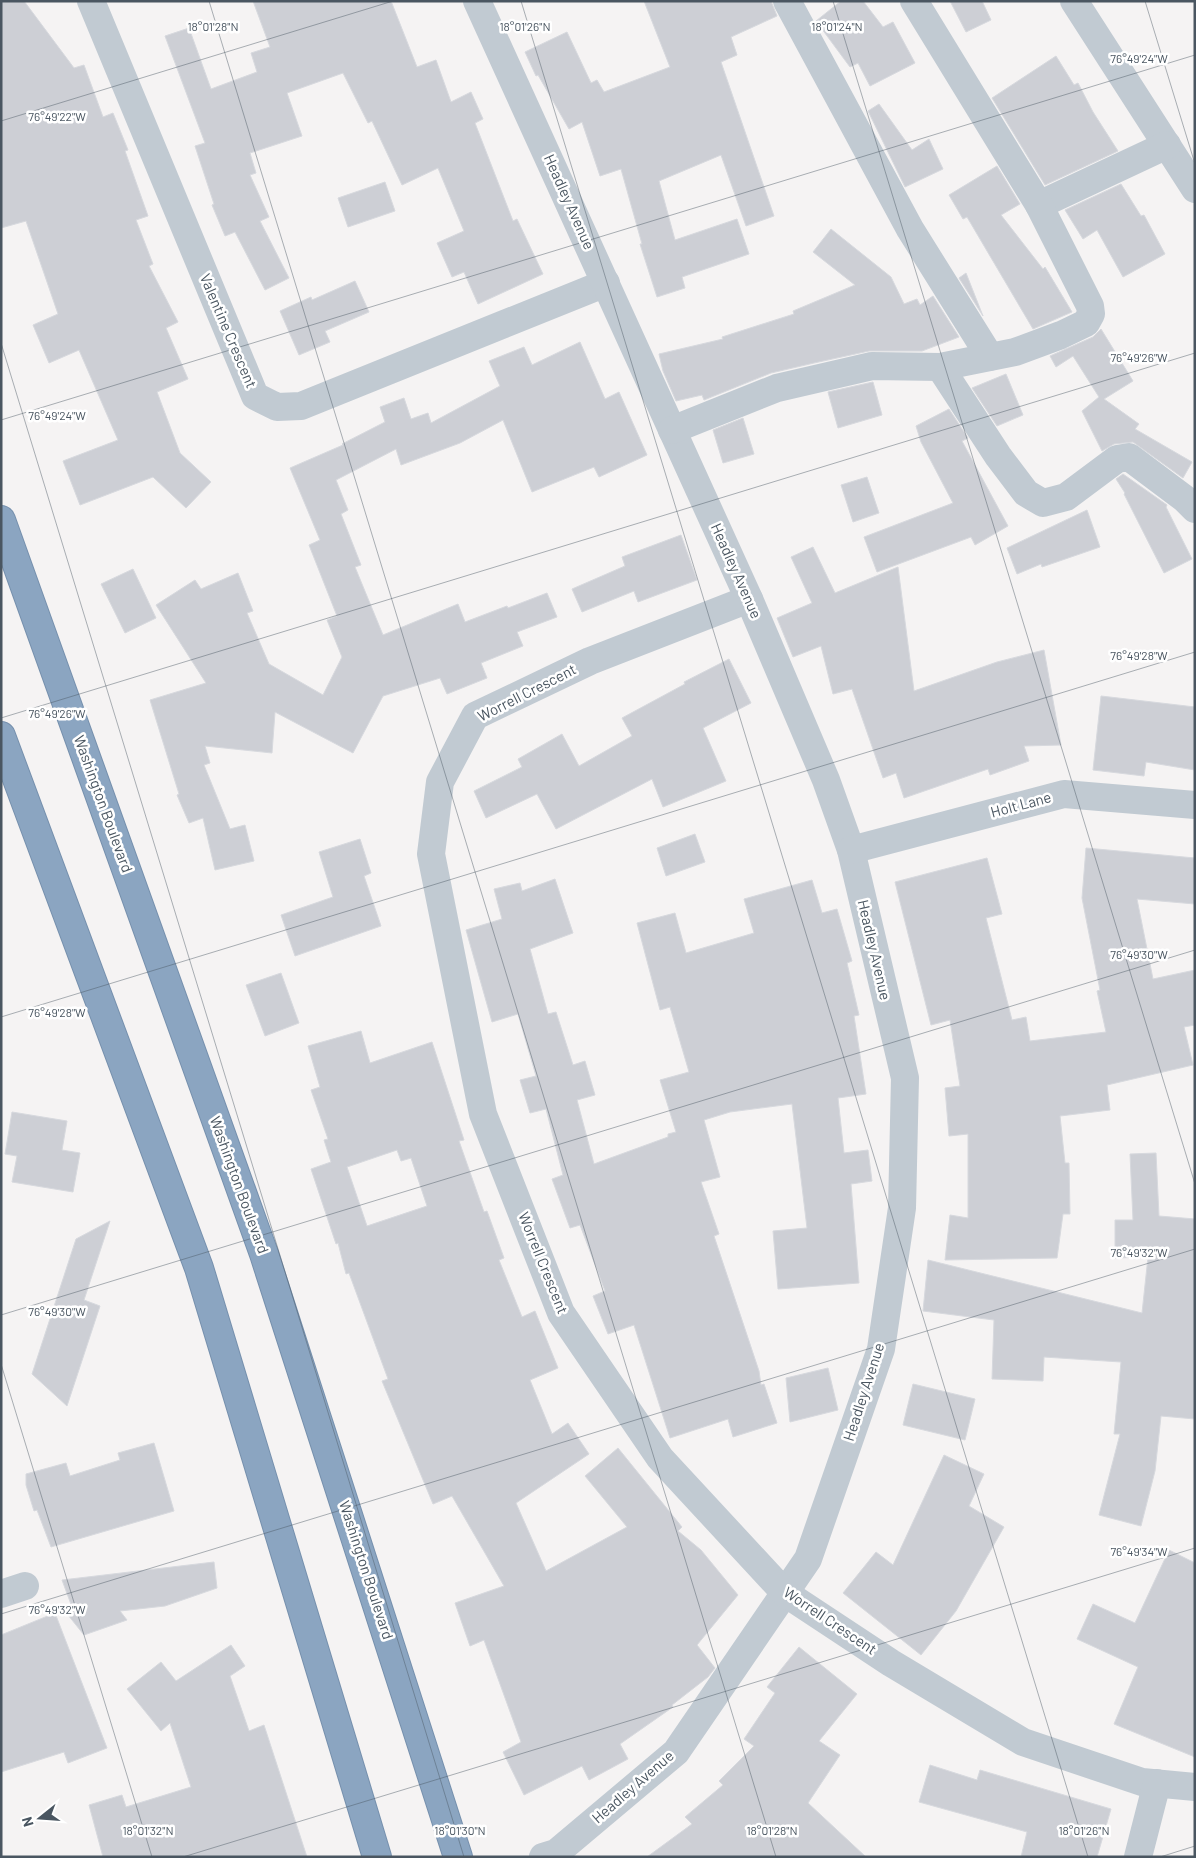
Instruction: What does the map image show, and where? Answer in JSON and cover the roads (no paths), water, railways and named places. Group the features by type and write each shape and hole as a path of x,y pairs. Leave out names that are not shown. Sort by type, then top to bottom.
{"highway":[{"name":"Washington Boulevard","path":"1,520 264,1254 458,1857"},
{"path":"1,736 199,1268 377,1857"}],"street":[{"name":"Valentine Crescent","path":"92,1 255,396 277,407 301,406 606,283"},
{"name":"Headley Avenue","path":"478,1 749,599 826,780 850,850 904,1078 902,1208 881,1349 808,1559 676,1752 556,1853 543,1857"},
{"path":"787,1 910,229 990,357"},
{"path":"672,430 777,388 872,366 940,367 1015,352 1061,335 1086,323 1090,314 1090,306 1039,205 914,1"},
{"path":"1074,1 1195,189"},
{"path":"1039,205 1166,145"},
{"path":"940,367 998,456 1026,493 1043,504 1066,497 1117,459 1129,457 1185,499 1195,509"},
{"name":"Worrell Crescent","path":"749,599 590,661 475,716 440,782 431,854 484,1114 561,1313 660,1458 785,1593 891,1663 1023,1742 1142,1782 1195,1787"},
{"name":"Holt Lane","path":"850,850 1064,794 1195,805"},
{"path":"1138,1857 1156,1783"}]}
